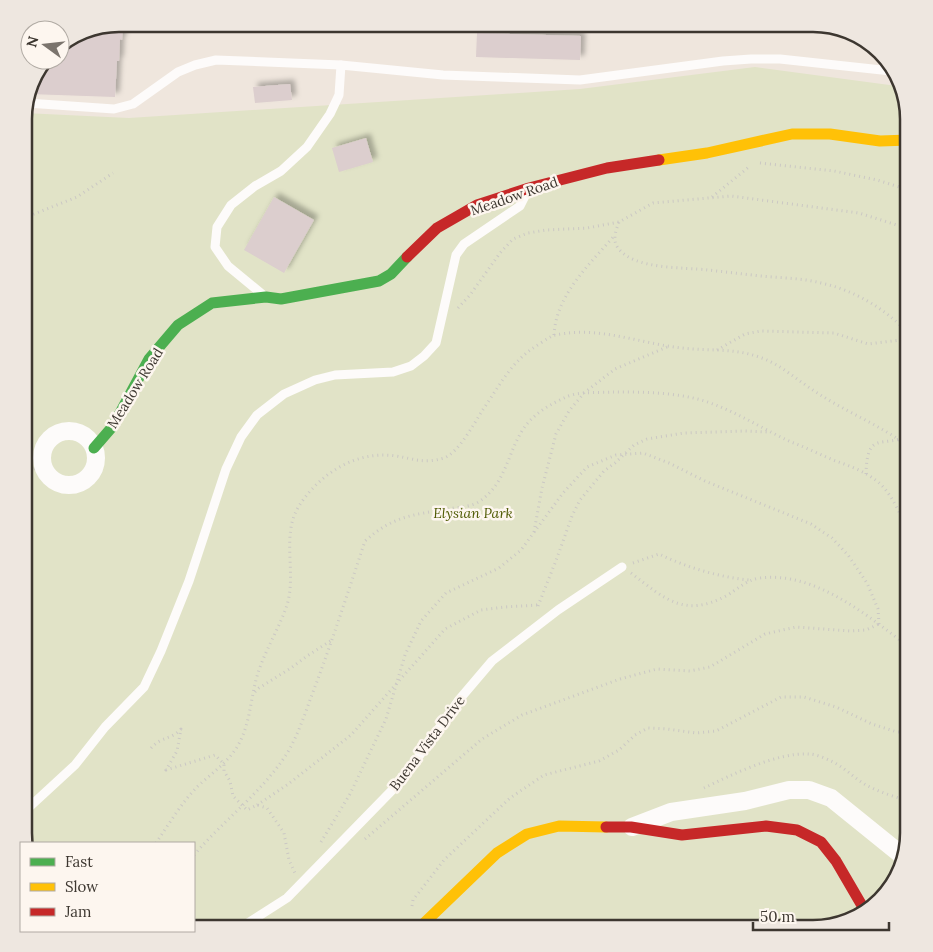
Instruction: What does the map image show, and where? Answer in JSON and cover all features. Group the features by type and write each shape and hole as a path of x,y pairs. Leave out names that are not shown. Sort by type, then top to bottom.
{"street":[{"name":"Meadow Road","path":"94,448 113,426 150,359 178,325 212,303 266,298 282,299 379,281 391,274 415,247 437,228 477,205 529,188 607,168 707,153 792,134 830,134 880,141 901,140"},
{"path":"64,431 82,434 94,448 96,456 95,465 86,480 78,484 61,484 53,480 43,466 42,457 48,440 64,431"},
{"path":"631,827 671,812 746,801 789,790 810,790 831,798 898,852"},
{"path":"427,920 497,852 527,834 559,826 631,827 682,835 766,826 797,830 821,842 842,870 862,905"}],"lane":[{"path":"34,103 114,109 133,104 178,72 194,65 216,60 341,66 443,75 580,80 751,59 780,59 885,70"},
{"path":"266,298 228,266 215,247 217,227 231,205 255,186 281,171 307,146 330,114 339,95 341,66"},
{"path":"32,805 75,765 105,727 144,687 161,651 188,581 226,469 241,437 257,415 284,394 315,380 335,375 394,372 411,366 424,356 436,343 456,255 464,244 520,206 529,188"},
{"name":"Buena Vista Drive","path":"253,920 287,898 403,779 458,701 492,661 558,610 622,567"}],"path":[{"path":"711,197 754,162 770,166 834,171 877,180 901,188"},
{"path":"33,214 77,197 113,173"},
{"path":"442,322 461,306 500,252 513,239 528,233 587,228 619,222 653,203 731,196 754,198 859,213 901,226"},
{"path":"554,335 558,310 569,290 614,236 619,222"},
{"path":"614,236 617,247 629,257 640,262 661,266 822,283 871,302 901,325"},
{"path":"716,350 745,334 760,331 834,333 868,344 901,340"},
{"path":"157,842 198,786 224,764 238,746 248,721 256,678 263,657 287,606 290,584 290,534 298,508 316,484 345,463 370,455 395,456 420,462 447,457 464,439 507,375 528,352 554,335 582,332 615,335 670,346 729,351 759,357 783,369 819,394 901,442"},
{"path":"534,534 540,495 556,434 569,410 584,394 615,369 670,346"},
{"path":"195,854 272,775 287,753 333,640 365,541 376,531 393,521 415,514 480,502 502,476 526,424 544,409 566,396 634,392 672,394 712,403 770,432 875,479 888,494 901,518"},
{"path":"533,629 538,604 580,500 604,471 634,445 647,439 684,433 770,432"},
{"path":"866,474 866,458 869,451 880,441 901,439"},
{"path":"33,469 43,466"},
{"path":"622,567 659,554 676,562 730,578 749,580 761,578 786,579 815,586 860,610 901,641"},
{"path":"622,567 654,592 675,603 693,607 710,604 728,595 749,580"},
{"path":"151,748 162,739 175,735 181,729 176,751 166,770 215,755 224,764 224,771 230,781 233,796 247,810 287,785 351,735 445,629 481,610 504,606 538,604"},
{"path":"360,845 482,739 522,715 620,679 657,669 690,671 710,668 765,634 796,627 850,631 866,630 878,624"},
{"path":"253,693 333,640"},
{"path":"411,909 413,900 444,860 510,798 544,775 599,761 648,728 696,733 716,731 781,696 804,697 836,707 872,724 901,732"},
{"path":"257,805 267,808 284,833 289,860 295,875"}],"green space":[{"name":"Elysian Park","path":"755,67 894,86 899,102 901,119 901,833 899,850 894,866 886,881 871,898 857,908 831,918 814,920 195,920 195,842 33,842 33,113 129,118 580,89"}],"building":[{"path":"122,32 122,40 120,39 119,61 117,61 115,97 36,94 48,70 70,70 71,47 86,39 102,34"},
{"path":"477,33 581,36 580,60 476,57"},
{"path":"290,84 292,100 255,103 253,87"},
{"path":"366,138 373,162 339,172 332,148"},
{"path":"274,197 314,220 284,273 244,250"}],"traffic: fast":[{"path":"94,448 113,426 149,359 178,325 212,303 266,297 281,299 379,281 391,274 407,257"}],"traffic: slow":[{"path":"659,160 707,153 792,134 830,134 880,141 901,140"},
{"path":"427,920 497,853 527,834 559,826 606,827"}],"traffic: jam":[{"path":"407,257 437,228 477,205 529,188 607,168 659,160"},
{"path":"606,827 631,827 682,835 766,826 797,830 821,842 836,861 862,905"}]}
